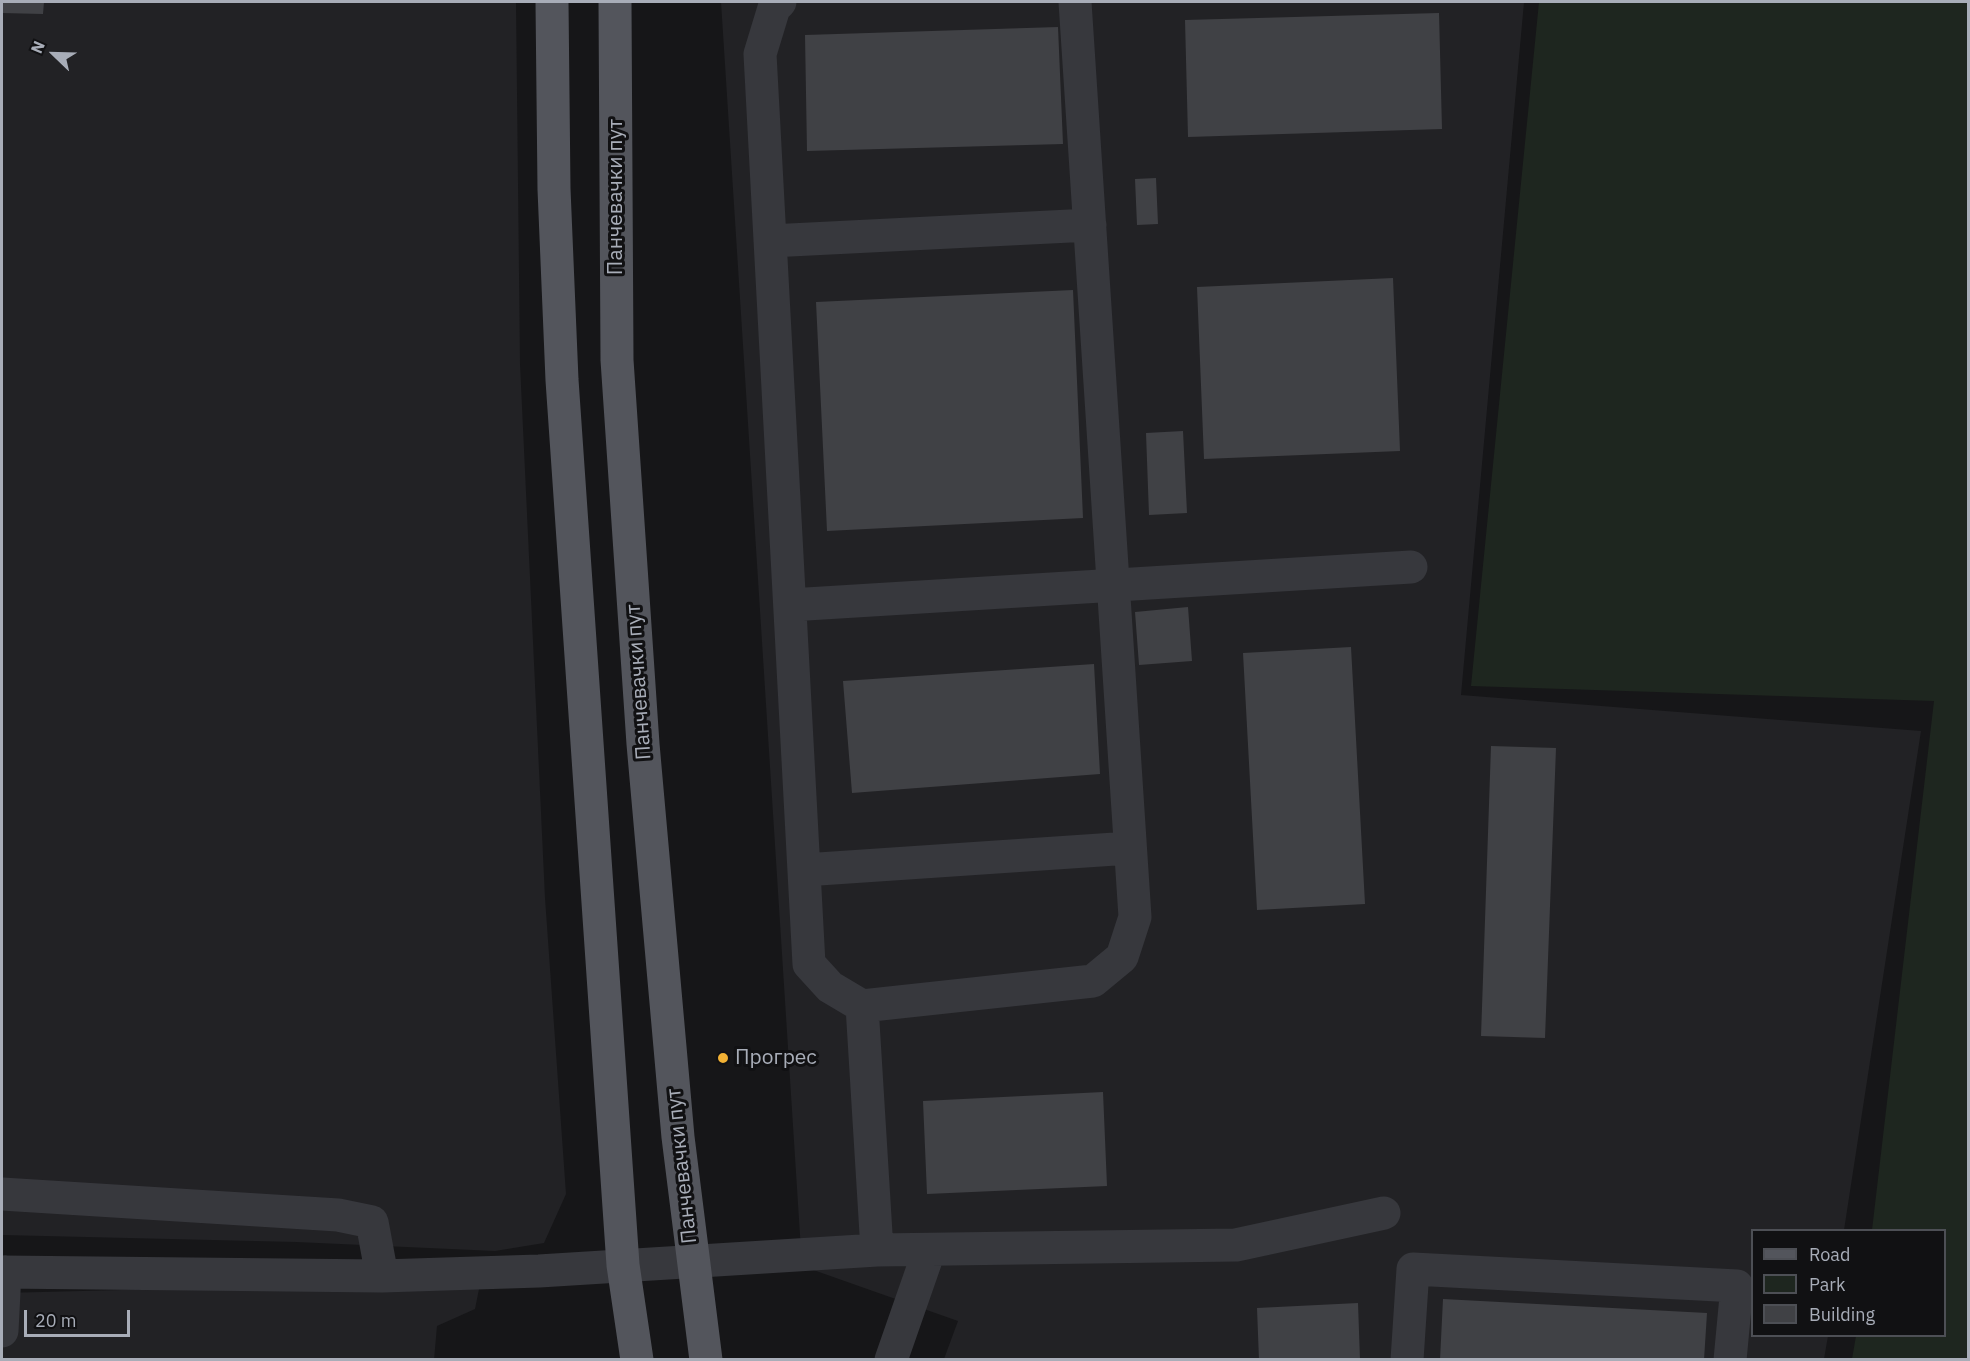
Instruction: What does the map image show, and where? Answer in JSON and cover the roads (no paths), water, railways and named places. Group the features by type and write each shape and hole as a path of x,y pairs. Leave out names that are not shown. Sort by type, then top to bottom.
{"main road":[{"path":"552,2 554,189 562,380 623,1265 636,1359"},
{"name":"Панчевачки пут","path":"615,2 617,360 644,755 678,1137 706,1359"}],"street":[{"path":"780,2 774,8 760,54 809,964 830,987 862,1006 1093,981 1122,957 1135,917 1075,2"},
{"path":"770,241 1090,225"},
{"path":"790,605 1411,567"},
{"path":"804,870 1130,848"},
{"path":"862,1006 877,1250"},
{"path":"2,1194 338,1215 372,1222 382,1276"},
{"path":"2,1331 3,1272 382,1276 877,1250 1236,1245 1384,1213"},
{"path":"891,1359 929,1251"},
{"path":"1407,1359 1413,1269 1737,1286 1730,1359"}],"place":[{"name":"Прогрес","path":"723,1058"}]}
